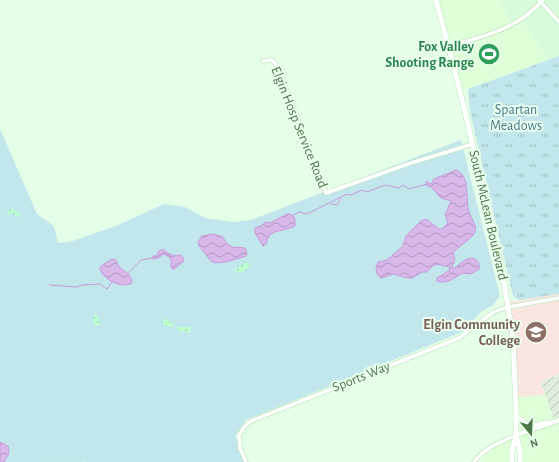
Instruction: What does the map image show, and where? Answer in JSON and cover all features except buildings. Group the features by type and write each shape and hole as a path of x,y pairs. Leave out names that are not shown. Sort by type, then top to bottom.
{"main road":[{"name":"South McLean Boulevard","path":"436,0 473,144 509,306 513,339 516,414 516,435 512,450 512,462"},
{"name":"South McLean Boulevard","path":"516,435 520,450 520,462"}],"street":[{"path":"449,46 502,30 524,16 541,1 559,22"},
{"name":"Elgin Hosp Service Road","path":"263,61 272,60 278,67 326,193 411,163 473,144"},
{"path":"509,306 559,298"},
{"name":"Sports Way","path":"246,462 240,448 239,435 245,426 251,421 458,338 492,312 509,306"},
{"path":"516,414 527,425 531,426 546,422 549,424"},
{"path":"474,462 478,456 492,446 516,435 559,420"}],"shaded area":[{"path":"437,0 501,0 509,21 519,15 548,60 461,91"},
{"path":"501,0 559,0 559,56 548,60 519,15 509,22"},
{"name":"Elgin Community College","path":"559,293 559,374 541,382 545,395 517,397 516,362 510,302"},
{"path":"559,374 559,419 554,420 541,382"},
{"path":"545,395 554,420 517,433 517,397"},
{"path":"559,421 559,462 521,462 517,435"},
{"path":"515,436 511,462 482,462 482,454 492,447"}],"green space":[{"name":"Spartan Meadows","path":"559,56 559,294 518,300 513,296 470,112 468,89"},
{"path":"0,129 37,214 54,226 58,243 73,241 118,225 164,204 185,207 205,218 233,222 251,220 461,140 500,296 493,305 481,312 462,332 246,420 235,436 244,462 86,462 60,457 46,462 0,462"},
{"path":"60,457 86,462 46,462"}],"sand":[{"path":"13,209 19,213 20,215 18,217 16,217 13,213 9,215 7,214 8,210"},
{"path":"248,261 250,265 245,270 241,272 234,271 234,270"},
{"path":"95,314 98,317 100,324 98,326 94,324 93,321"},
{"path":"165,319 168,319 174,324 173,327 165,326 162,322"},
{"path":"176,327 190,327 191,332 179,332"}],"water":[{"path":"456,170 461,173 466,182 468,207 475,224 475,232 453,253 455,260 452,266 453,269 469,258 473,258 479,263 479,269 471,274 463,273 444,282 437,281 437,278 450,270 449,267 439,265 435,265 427,272 422,272 412,278 394,274 381,278 377,274 376,268 378,262 387,260 403,246 406,236 421,221 426,219 439,229 442,229 448,223 445,215 451,201 441,198 431,187 427,186 426,181 431,184 434,179"},
{"path":"287,214 290,214 295,218 295,226 272,233 266,244 263,246 255,233 255,228 266,222 272,222"},
{"path":"214,234 223,237 226,243 232,247 245,248 247,253 246,256 226,262 215,263 211,261 199,246 198,242 202,236"},
{"path":"163,249 172,255 181,255 184,261 173,270 171,267 171,259 168,256 163,254 160,257 154,259 152,258 153,256 157,256 159,251"},
{"path":"112,259 116,260 120,267 130,276 132,283 128,285 118,284 105,277 100,269 101,266"},
{"path":"0,442 9,448 4,462 0,462"}],"waterway":[{"path":"292,216 299,212 307,214 347,194 351,195 362,190 367,192 385,185 399,188 403,185 409,189 427,184"},
{"path":"331,204 337,205 341,198"},
{"path":"127,274 141,260 152,258"},
{"path":"50,285 76,287 82,285 100,284 107,289 113,281"}],"place":[{"name":"Fox Valley Shooting Range","path":"489,54"},
{"name":"Elgin Community College","path":"536,332"}]}
